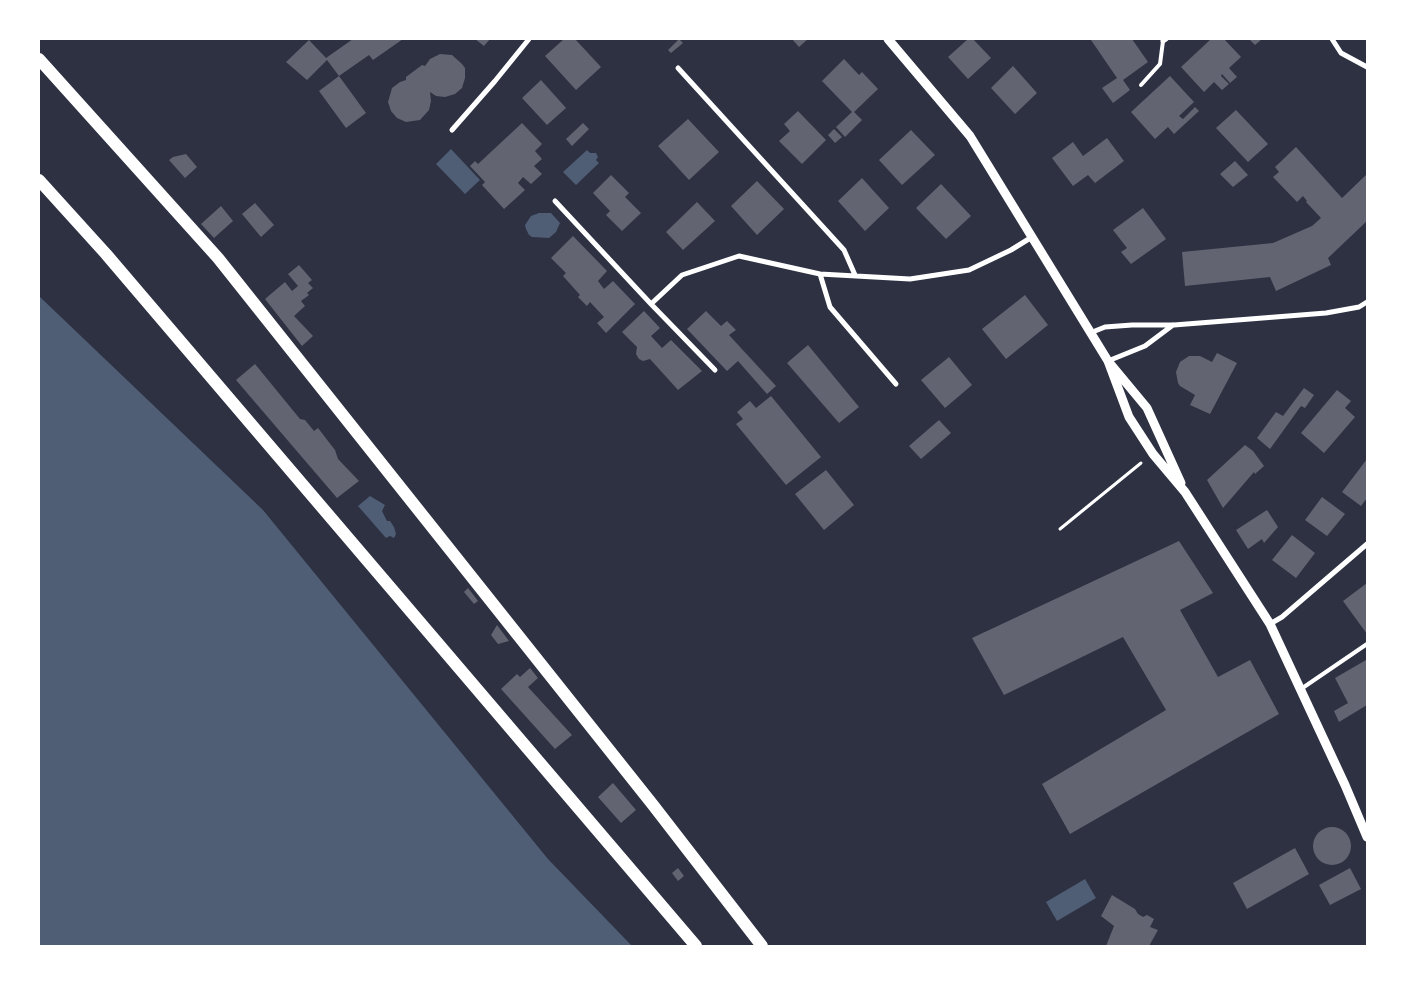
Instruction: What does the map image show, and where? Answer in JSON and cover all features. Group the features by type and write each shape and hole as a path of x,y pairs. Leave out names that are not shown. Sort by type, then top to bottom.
{"main road":[{"path":"39,59 218,258 635,782 762,946"},
{"path":"39,180 119,270 696,946"}],"street":[{"path":"452,130 529,39"},
{"path":"888,39 970,136 1108,361 1147,408 1185,492"},
{"path":"1332,39 1341,52 1367,67"},
{"path":"678,68 844,250 855,275"},
{"path":"554,201 715,370"},
{"path":"651,304 682,275 739,256 820,274 910,279 969,270 1011,250 1032,237"},
{"path":"820,274 830,307 896,384"},
{"path":"1090,333 1105,327 1174,325 1326,313 1359,307 1367,302"},
{"path":"1108,361 1145,346 1174,325"},
{"path":"1108,361 1129,417 1153,454 1185,492 1270,624 1367,837"},
{"path":"1270,624 1282,617 1367,544"}],"lane":[{"path":"1141,85 1160,64 1164,40"},
{"path":"1300,689 1367,644"}],"path":[{"path":"1060,529 1153,454"}],"water":[{"path":"451,149 480,180 465,194 436,164"},
{"path":"587,150 590,153 596,153 598,157 596,160 599,163 576,185 563,172"},
{"path":"539,213 551,213 560,223 556,232 549,238 532,237 526,229 525,225 531,216"},
{"path":"39,296 263,510 548,859 632,946 39,946"},
{"path":"370,496 385,505 382,511 387,521 390,521 394,527 396,534 394,538 390,536 386,538 358,506"},
{"path":"1085,879 1096,898 1057,921 1046,902"}],"building":[{"path":"353,39 403,39 373,60 369,55 339,76 327,60 307,80 286,62 309,40 326,58"},
{"path":"475,39 490,39 484,46"},
{"path":"564,39 575,39 601,67 576,90 545,56"},
{"path":"679,39 683,43 671,53 668,50"},
{"path":"792,39 808,39 799,47"},
{"path":"968,39 973,39 991,58 968,79 948,57"},
{"path":"1092,39 1132,39 1148,62 1123,80 1130,90 1113,103 1102,88 1117,78"},
{"path":"1211,39 1224,39 1241,57 1229,68 1237,77 1230,83 1222,74 1221,76 1229,84 1222,90 1214,82 1204,92 1181,67"},
{"path":"1249,39 1262,39 1255,45"},
{"path":"440,54 452,55 465,68 462,88 455,94 445,97 436,96 430,92 429,110 420,120 406,122 397,118 391,111 388,102 392,88 406,80 406,77 422,65 425,66 430,59"},
{"path":"844,59 859,75 862,72 878,89 854,112 862,120 845,137 836,127 852,112 822,81"},
{"path":"1013,66 1037,93 1015,114 991,88"},
{"path":"339,76 366,113 346,128 319,91"},
{"path":"1170,76 1194,102 1179,116 1183,119 1195,107 1199,111 1174,134 1168,127 1155,139 1131,112"},
{"path":"541,80 566,108 547,125 522,98"},
{"path":"1236,110 1268,144 1248,162 1216,128"},
{"path":"798,111 826,140 802,164 779,141 790,131 784,124"},
{"path":"688,119 719,152 689,180 658,146"},
{"path":"522,123 542,144 535,151 542,159 534,166 542,174 531,184 523,177 518,183 525,190 504,209 482,185 485,182 470,166 475,161 478,164"},
{"path":"583,123 589,129 572,146 566,139"},
{"path":"834,129 842,137 835,143 828,135"},
{"path":"911,130 935,155 902,185 879,160"},
{"path":"1107,138 1124,161 1095,183 1088,175 1073,186 1052,158 1073,142 1083,156"},
{"path":"1296,147 1342,198 1367,174 1367,221 1328,258 1331,265 1276,291 1270,277 1185,286 1182,252 1273,243 1312,226 1321,218 1303,196 1297,202 1273,177 1279,172 1275,167"},
{"path":"186,154 197,167 185,178 169,160"},
{"path":"1235,161 1248,175 1233,187 1220,174"},
{"path":"611,175 629,193 625,197 641,213 622,231 606,215 610,211 593,193"},
{"path":"862,178 889,208 865,231 838,201"},
{"path":"757,181 784,209 757,235 731,206"},
{"path":"941,184 971,216 946,239 916,208"},
{"path":"697,202 715,221 683,250 666,232"},
{"path":"255,203 274,225 261,237 242,214"},
{"path":"221,206 233,221 214,238 201,224"},
{"path":"1143,208 1166,239 1131,264 1121,252 1127,248 1113,230"},
{"path":"573,236 607,271 598,281 604,289 613,281 635,304 606,333 597,323 604,317 590,302 587,306 578,297 580,295 563,276 566,273 551,258"},
{"path":"299,265 312,280 308,283 313,288 307,293 309,295 301,301 305,306 294,316 313,336 302,346 265,299 285,282 292,291 298,286 288,274"},
{"path":"1025,295 1048,325 1006,359 982,329"},
{"path":"644,311 660,328 651,336 662,348 671,340 702,371 678,390 650,359 643,361 639,359 636,354 637,347 622,332"},
{"path":"706,311 721,326 727,321 736,330 729,335 776,386 767,394 738,361 727,371 687,329"},
{"path":"808,345 859,407 839,423 787,363"},
{"path":"1217,353 1237,363 1210,414 1190,405 1195,395 1180,386 1176,372 1180,362 1189,356 1200,356 1212,362"},
{"path":"949,357 972,385 945,408 921,380"},
{"path":"255,364 300,419 305,420 314,431 318,428 335,450 338,459 359,481 337,498 236,380"},
{"path":"1304,388 1314,395 1305,408 1301,406 1270,449 1257,438 1276,412 1283,416"},
{"path":"1337,390 1351,401 1345,408 1355,417 1324,453 1301,433"},
{"path":"771,396 821,457 786,485 736,424 743,419 737,412 750,401 756,408"},
{"path":"939,420 951,433 921,459 909,446"},
{"path":"1245,445 1253,451 1264,466 1255,474 1254,472 1223,508 1207,480"},
{"path":"1367,459 1367,498 1361,506 1342,492"},
{"path":"826,470 854,505 824,530 795,494"},
{"path":"1322,497 1345,514 1327,536 1305,520"},
{"path":"1267,510 1278,527 1264,543 1262,539 1248,549 1236,530"},
{"path":"1292,535 1315,553 1296,578 1272,560"},
{"path":"1179,541 1213,593 1180,610 1218,677 1250,660 1279,714 1070,834 1042,784 1166,710 1123,637 1004,695 972,638"},
{"path":"1367,583 1367,634 1343,601"},
{"path":"468,588 478,601 474,604 464,592"},
{"path":"497,625 509,641 498,644 491,635"},
{"path":"1366,660 1367,705 1339,722 1334,711 1348,703 1335,678"},
{"path":"530,668 538,678 528,687 572,735 555,749 501,689 517,674 520,677"},
{"path":"613,783 636,810 621,823 598,797"},
{"path":"1332,827 1339,828 1345,833 1350,839 1350,853 1345,859 1339,864 1332,865 1325,864 1319,859 1314,853 1313,846 1314,839 1319,833 1325,828"},
{"path":"1295,848 1309,874 1247,909 1233,883"},
{"path":"678,868 684,876 678,881 672,873"},
{"path":"1350,868 1361,889 1330,905 1319,885"},
{"path":"1112,895 1135,909 1143,917 1147,915 1154,919 1150,927 1158,930 1149,946 1106,946 1114,926 1101,916"}]}
